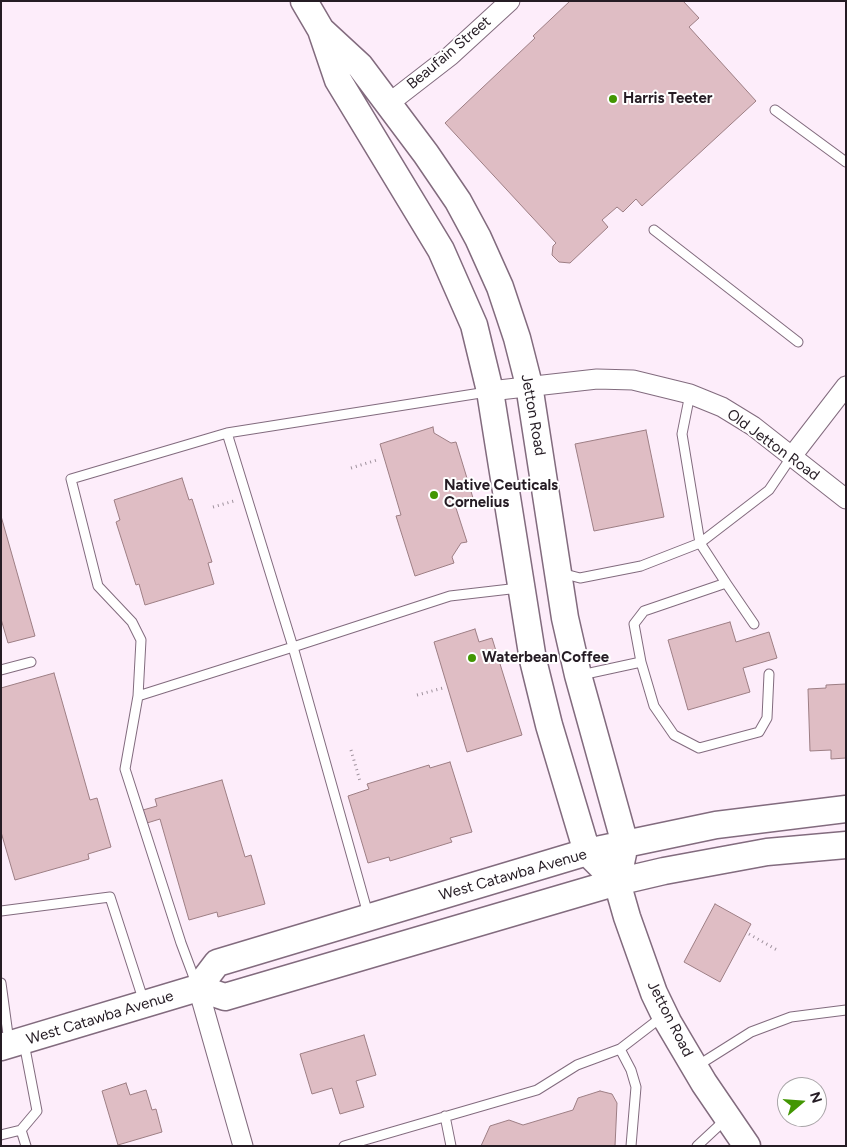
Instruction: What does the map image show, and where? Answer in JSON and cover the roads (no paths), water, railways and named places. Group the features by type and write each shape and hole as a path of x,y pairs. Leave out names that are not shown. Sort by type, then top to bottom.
{"street":[{"name":"Jetton Road","path":"304,1 321,30 338,80 414,202 456,282 474,325 490,391 533,660 549,725 588,852 617,882 648,976 665,1014 695,1068 747,1146"},
{"name":"Beaufain Street","path":"388,104 450,56 510,1"},
{"name":"Jetton Road","path":"321,30 360,66 458,200 500,287 518,338 529,385 559,573 578,676 625,844 617,882"},
{"name":"Old Jetton Road","path":"490,391 529,385 597,379 633,380 690,394 722,407 745,421 846,499"},
{"path":"792,456 846,386"},
{"name":"West Catawba Avenue","path":"11,1044 198,988 217,963 588,852 716,825 846,809"},
{"path":"198,988 225,997 617,882 664,871 767,852 846,845"},
{"path":"198,988 243,1146"}],"lane":[{"path":"775,110 846,162"},
{"path":"654,230 798,342"},
{"path":"198,988 180,943 125,769 138,696 141,640 132,622 98,586 71,479 227,433 490,391"},
{"path":"690,394 682,434 700,543 754,624"},
{"path":"227,433 293,648 368,917"},
{"path":"559,573 580,578 641,566 700,543 769,490 792,456"},
{"path":"726,583 644,611 634,624 641,662 654,706 674,735 699,748 758,732 768,718 769,674"},
{"path":"138,696 293,648 450,596 520,587"},
{"path":"1,670 31,662"},
{"path":"578,676 641,662"},
{"path":"1,911 110,897 145,1004"},
{"path":"1,983 11,1044 37,1110 21,1130 1,1135"},
{"path":"695,1068 751,1032 791,1017 846,1010"},
{"path":"344,1146 538,1090 577,1065 620,1049 665,1014"},
{"path":"620,1049 631,1070 636,1087 631,1146"},
{"path":"445,1116 451,1146"},
{"path":"697,1146 727,1118"},
{"path":"21,1130 26,1146"}],"place":[{"name":"Harris Teeter","path":"613,99"},
{"name":"Native Ceuticals Cornelius","path":"434,495"},
{"name":"Waterbean Coffee","path":"472,658"}]}
